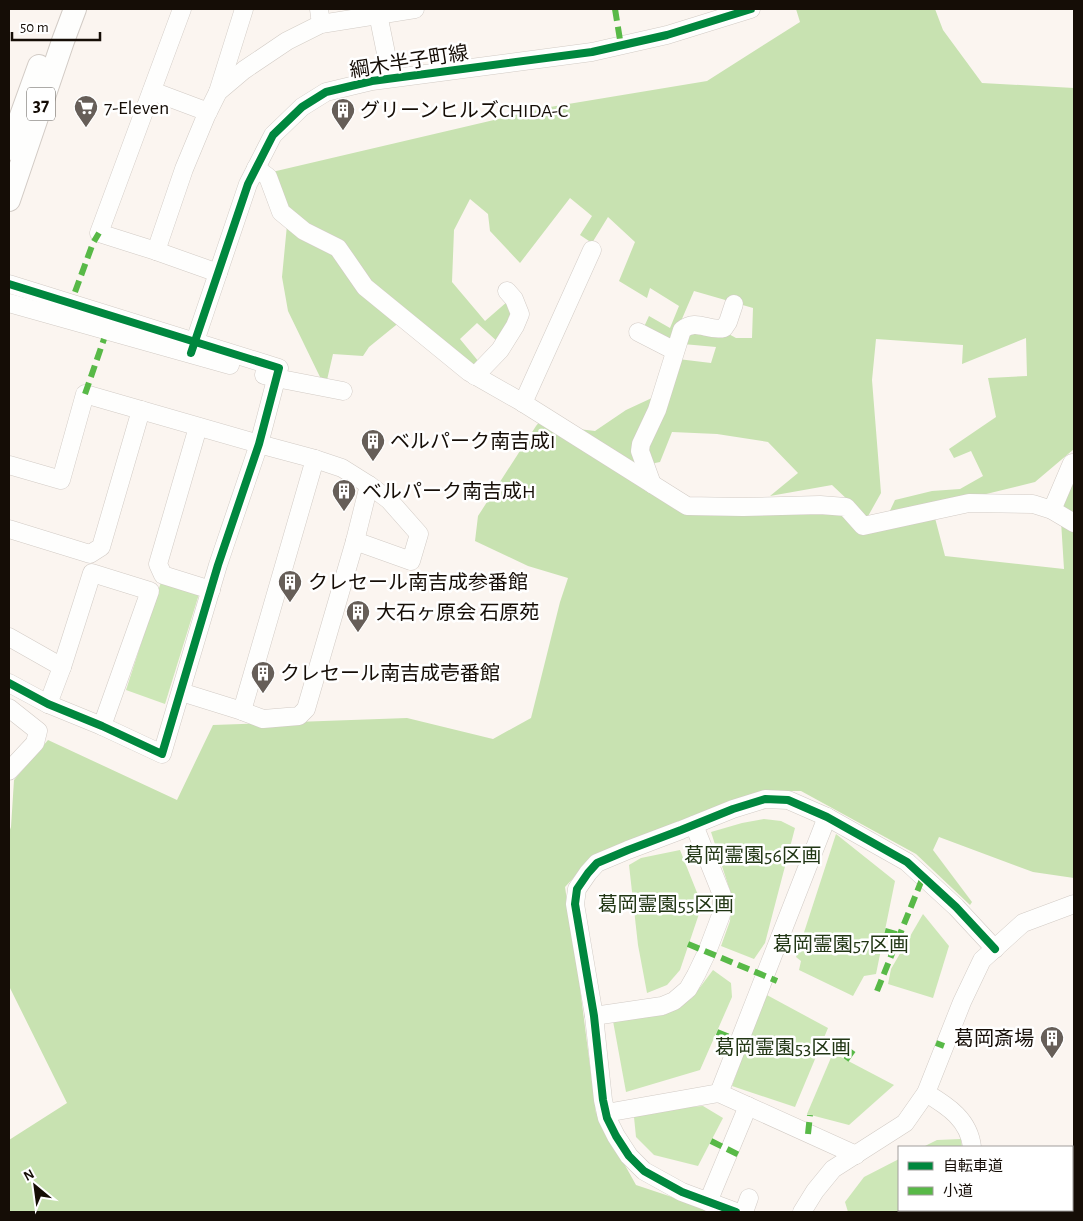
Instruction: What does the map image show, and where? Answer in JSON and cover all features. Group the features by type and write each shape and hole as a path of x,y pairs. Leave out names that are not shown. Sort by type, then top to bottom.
{"main road":[{"name":"37","path":"9,149 61,9"},
{"name":"37","path":"9,200 62,41 75,9"}],"street":[{"path":"182,9 99,233 218,273"},
{"path":"156,251 184,169 218,92 244,9"},
{"path":"218,92 244,70 320,16 415,9"},
{"name":"綱木半子町線","path":"193,347 248,184 273,135 302,106 326,92 372,81 592,52 667,36 752,9"},
{"path":"378,12 391,78"},
{"path":"152,91 208,112"},
{"path":"256,168 268,177 281,212 304,231 338,248 365,287 469,372 523,403 687,506 743,507 820,504 846,507 863,526 969,503 1033,504 1052,510 1074,523"},
{"path":"523,403 592,250"},
{"path":"9,284 193,347 276,378 343,391"},
{"path":"475,376 500,350 520,314 514,299 507,291"},
{"path":"9,302 193,347"},
{"path":"652,484 640,451 641,444 657,410 682,330 688,325 696,324 717,330 724,328 734,304"},
{"path":"638,332 675,351"},
{"path":"9,683 48,704 102,726 162,754 218,565 259,444 276,378"},
{"path":"9,465 61,480 85,394 342,468 388,500 419,534 411,562 355,542"},
{"path":"9,528 90,554 101,547 141,410"},
{"path":"198,427 158,564 163,574 211,590"},
{"path":"242,711 315,459"},
{"path":"1052,510 1072,463"},
{"path":"181,692 263,719 299,716 306,708 355,542 369,485"},
{"path":"48,704 92,574 150,591 102,726"},
{"path":"9,637 62,667"},
{"path":"9,708 38,731 35,743 9,771"},
{"path":"736,1212 682,1192 644,1171 629,1156 616,1136 606,1113 594,1016 575,904 577,889 597,863 733,809 765,799 788,800 827,817 908,862 995,948"},
{"path":"718,1093 827,817"},
{"path":"594,1016 662,1006 674,1001 688,989 696,975 721,916 722,895 694,825"},
{"path":"802,1212 815,1191 833,1169 905,1123 926,1093 962,1002 982,960 1023,923 1074,904"},
{"path":"606,1113 718,1093 856,1155"},
{"path":"926,1093 946,1105 963,1121 972,1141 972,1146"},
{"path":"708,1202 748,1106"}],"green space":[{"path":"796,9 935,9 943,30 982,83 1074,88 1074,449 1035,482 887,517 895,500 932,491 960,489 983,476 971,451 954,458 949,449 996,417 988,378 1027,376 1026,338 962,364 963,345 876,339 872,380 881,493 867,518 832,485 770,496 798,473 768,442 717,434 672,432 660,462 650,464 646,447 678,359 711,363 716,347 683,344 686,333 725,332 736,338 752,338 753,308 694,291 672,342 643,329 649,316 670,328 679,306 650,288 647,298 619,281 635,242 608,217 592,243 580,235 592,216 570,198 520,263 490,231 488,214 470,199 454,230 452,282 485,321 508,301 513,311 499,343 477,323 460,339 479,362 472,370 288,211 272,172 550,107 707,81 800,22"},
{"path":"287,225 335,251 401,321 369,347 363,356 333,354 327,380 320,377 288,311 282,277"},
{"path":"654,397 637,444 648,479 570,428 595,431 626,410"},
{"path":"540,421 687,510 843,513 858,529 935,518 945,556 1064,569 1061,521 1074,529 1074,878 1033,872 939,837 933,850 972,902 970,905 916,854 801,791 765,791 592,858 565,887 596,1113 636,1185 717,1212 9,1212 9,1140 67,1103 9,986 9,832 11,827 14,780 48,740 177,800 213,725 407,718 493,739 531,718 560,602 568,578 528,566 475,541 478,516"},
{"path":"1074,473 1074,518 1059,508"},
{"path":"162,579 200,591 165,704 126,690"},
{"name":"葛岡霊園56区画","path":"764,819 781,821 795,828 765,943 754,959 721,946 730,921 732,897 711,832"},
{"name":"葛岡霊園57区画","path":"836,834 895,881 876,974 864,976 853,996 799,970 801,961 796,957"},
{"name":"葛岡霊園55区画","path":"680,850 702,905 680,970 667,985 647,993 638,945 629,865 641,858"},
{"path":"923,914 949,946 933,998 888,984 891,969"},
{"path":"713,970 731,983 732,997 700,1070 626,1092 613,1021 683,1003 692,998"},
{"name":"葛岡霊園53区画","path":"765,994 828,1028 795,1107 732,1086"},
{"path":"833,1053 894,1085 849,1125 807,1114"},
{"path":"703,1106 723,1118 698,1166 654,1155 636,1137 634,1117 671,1108"},
{"path":"961,1139 962,1146 925,1146 937,1140"},
{"path":"898,1160 898,1211 971,1212 848,1212 845,1202 864,1177"}],"marked path":[{"path":"615,9 621,46"},
{"path":"75,292 93,243 99,233"},
{"path":"85,394 104,339"},
{"path":"877,991 923,877"},
{"path":"885,931 900,935"},
{"path":"688,944 777,981"},
{"path":"717,1032 739,1041"},
{"path":"936,1043 944,1046"},
{"path":"846,1060 856,1046"},
{"path":"808,1134 810,1115"},
{"path":"711,1141 743,1157"}],"cycle path":[{"path":"191,353 248,184 273,135 302,107 326,92 372,81 592,52 667,35 751,9"},
{"path":"9,284 279,368 259,444 218,565 162,754 102,726 48,704 9,683"},
{"path":"736,1212 682,1192 644,1171 629,1156 607,1118 603,1100 594,1016 575,904 577,889 597,863 733,809 765,799 788,800 827,817 907,862 956,907 995,949"}],"place":[{"name":"7-Eleven","path":"86,128"},
{"name":"グリーンヒルズCHIDA-C","path":"343,131"},
{"name":"ベルパーク南吉成I","path":"373,462"},
{"name":"ベルパーク南吉成H","path":"344,512"},
{"name":"クレセール南吉成参番館","path":"290,603"},
{"name":"大石ヶ原会 石原苑","path":"358,633"},
{"name":"クレセール南吉成壱番館","path":"263,694"},
{"name":"葛岡斎場","path":"1052,1059"}]}
